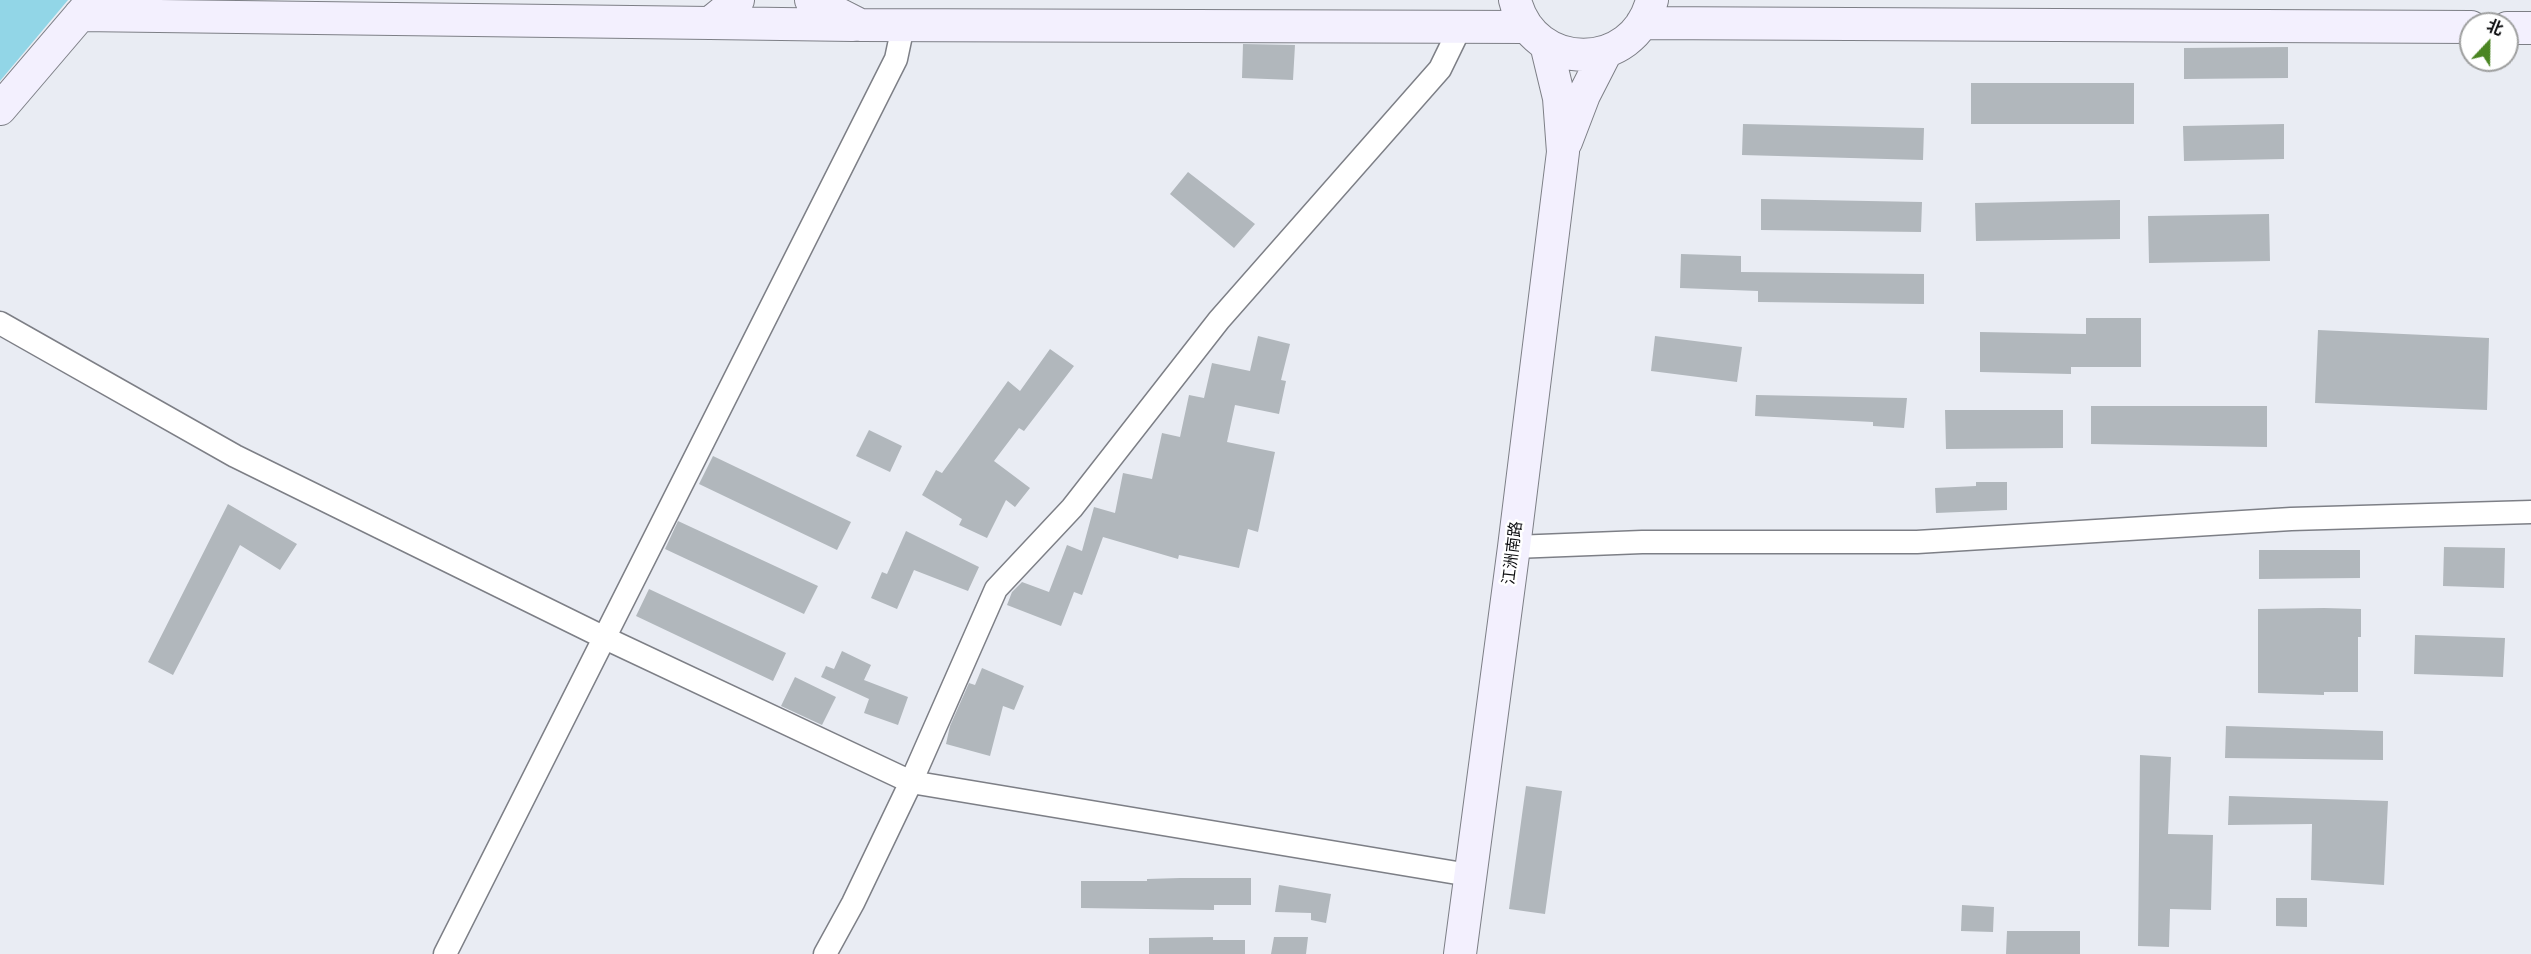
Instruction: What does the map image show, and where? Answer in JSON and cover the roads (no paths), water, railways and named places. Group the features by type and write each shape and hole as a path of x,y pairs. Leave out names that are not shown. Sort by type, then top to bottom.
{"main road":[{"path":"710,23 738,0"},
{"path":"811,0 903,26 1460,28 1529,24 1575,55 1606,52 1620,45 1647,12 2459,27"},
{"path":"0,109 86,7 710,23 855,13"},
{"path":"1529,24 1559,98 1563,152"},
{"path":"1563,152 1584,95 1606,52"},
{"name":"江洲南路","path":"1460,954 1563,152"}],"street":[{"path":"445,954 896,60 903,26"},
{"path":"825,954 853,903 911,782 996,589 1072,508 1219,320 1440,69 1460,28"},
{"path":"0,323 235,456 605,638 911,782 1469,875"},
{"path":"1514,547 1642,542 1917,542 2291,519 2531,512"}],"water":[{"path":"0,0 68,0 0,81"}]}
